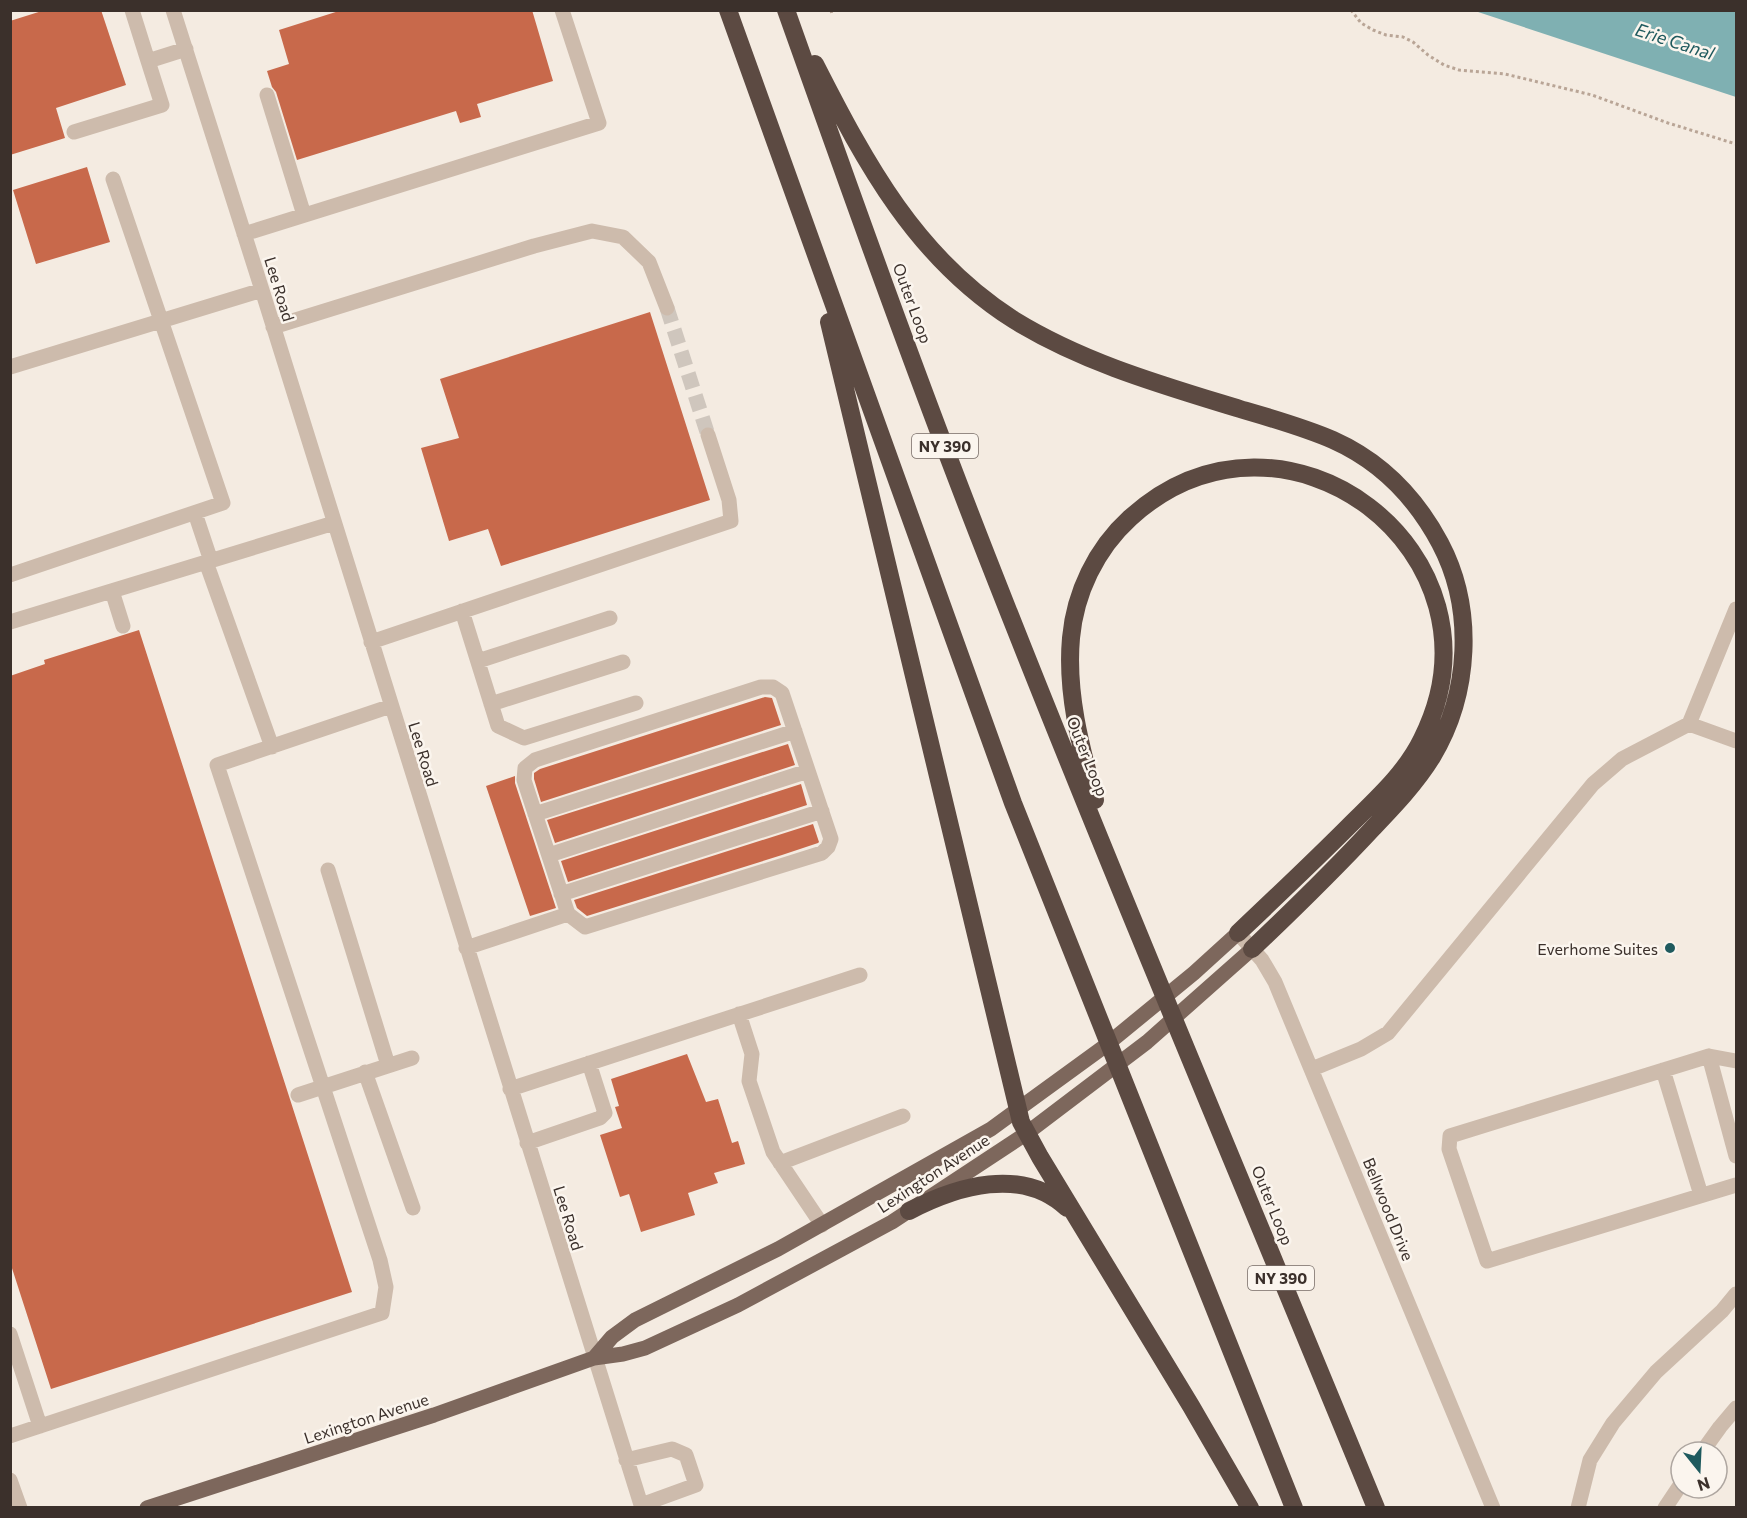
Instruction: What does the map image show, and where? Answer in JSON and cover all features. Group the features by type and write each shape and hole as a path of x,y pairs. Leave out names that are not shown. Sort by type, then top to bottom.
{"highway":[{"name":"NY 390","path":"728,10 1003,774 1294,1508"},
{"path":"787,10 880,184 916,232 969,286 1014,320 1090,359 1158,383 1304,428 1352,449 1382,471 1410,497 1445,552 1459,595 1464,644 1456,700 1441,740 1423,770 1398,801 1337,867 1252,950"},
{"name":"Outer Loop","path":"787,10 964,498 1116,877 1376,1508"},
{"path":"790,184 812,255 837,356 926,718 1018,1110 1027,1133 1250,1508"},
{"path":"1116,877 1083,754 1072,691 1070,667 1072,630 1078,601 1089,573 1116,532 1137,511 1170,489 1196,478 1232,470 1263,468 1306,474 1334,485 1361,500 1382,517 1407,545 1421,568 1434,599 1442,632 1443,660 1440,688 1433,715 1422,741 1399,775 1238,933"},
{"path":"909,1211 965,1188 985,1184 1010,1184 1027,1186 1050,1195 1063,1203 1077,1218"}],"main road":[{"name":"Lexington Avenue","path":"594,1358 612,1337 635,1320 822,1225 974,1139 1018,1110 1125,1031 1238,933"},
{"name":"Lexington Avenue","path":"147,1508 434,1415 594,1358 634,1352 682,1333 793,1277 909,1211 1027,1133 1155,1036 1252,950"}],"street":[{"path":"74,132 162,105 132,10"},
{"name":"Lee Road","path":"173,10 641,1506"},
{"path":"244,234 599,123 562,10"},
{"path":"148,61 186,49"},
{"path":"267,95 304,215"},
{"path":"10,575 223,503 113,179"},
{"path":"273,327 534,246 592,231 623,237 649,262 667,308"},
{"path":"10,367 262,290"},
{"path":"371,642 731,521 729,500 708,435"},
{"path":"195,513 272,747"},
{"path":"10,622 334,524"},
{"path":"112,591 123,626"},
{"path":"1312,1070 1361,1049 1388,1033 1593,784 1622,759 1689,724 1737,609"},
{"path":"462,611 498,726 524,738 636,703"},
{"path":"478,661 610,618"},
{"path":"491,704 624,662"},
{"path":"761,687 773,687 782,693 795,730 831,839 828,847 822,853 585,927 568,915 524,780 525,768 535,760 761,687"},
{"path":"10,1436 382,1313 386,1287 380,1260 217,765 391,706"},
{"path":"1689,724 1737,741"},
{"path":"536,814 795,730"},
{"path":"549,855 808,771"},
{"path":"561,894 822,811"},
{"path":"328,870 388,1065"},
{"path":"466,948 568,915"},
{"name":"Bellwood Drive","path":"1238,933 1267,966 1275,982 1493,1508"},
{"path":"510,1089 860,975"},
{"path":"739,1014 752,1054 749,1081 773,1152 822,1225"},
{"path":"1737,1061 1709,1056 1662,1070 1450,1136 1449,1149 1487,1261 1737,1185"},
{"path":"1709,1056 1737,1156"},
{"path":"298,1095 412,1058"},
{"path":"527,1143 600,1118 605,1113 589,1063"},
{"path":"1662,1070 1701,1195"},
{"path":"365,1072 413,1208"},
{"path":"780,1163 903,1116"},
{"path":"1578,1508 1590,1460 1613,1423 1656,1372 1722,1311 1737,1294"},
{"path":"10,1334 40,1426"},
{"path":"1712,1440 1734,1415"},
{"path":"626,1460 672,1449 686,1455 696,1485 641,1506"},
{"path":"10,1480 20,1508"}],"path":[{"path":"1351,10 1361,23 1372,30 1403,37 1444,65 1459,70 1505,74 1592,95 1668,123 1737,144"}],"water":[{"name":"Erie Canal","path":"1475,11 1736,11 1736,97"}],"building":[{"path":"45,10 101,10 126,85 56,108 65,138 10,155 10,21"},
{"path":"342,10 532,10 553,81 477,104 481,117 460,123 456,111 297,160 276,92 267,71 289,64 279,30"},
{"path":"87,167 110,242 36,264 13,190"},
{"path":"650,312 710,500 501,566 488,529 449,541 421,448 459,438 440,379"},
{"path":"139,630 352,1292 51,1389 10,1262 10,676 45,664 44,660"},
{"path":"765,697 772,698 781,725 541,802 534,779 534,773 540,769"},
{"path":"788,744 795,765 555,843 547,820"},
{"path":"515,776 515,783 556,908 530,916 486,786"},
{"path":"801,784 807,805 568,882 561,861"},
{"path":"813,824 818,843 782,855 587,916 577,908 574,900"},
{"path":"687,1054 706,1102 718,1099 732,1143 738,1141 745,1164 714,1173 718,1183 688,1193 695,1215 641,1232 629,1194 620,1197 600,1135 622,1128 615,1107 619,1106 611,1079"}],"tunnel":[{"path":"667,308 708,435"}],"place":[{"name":"Everhome Suites","path":"1670,948"}]}
